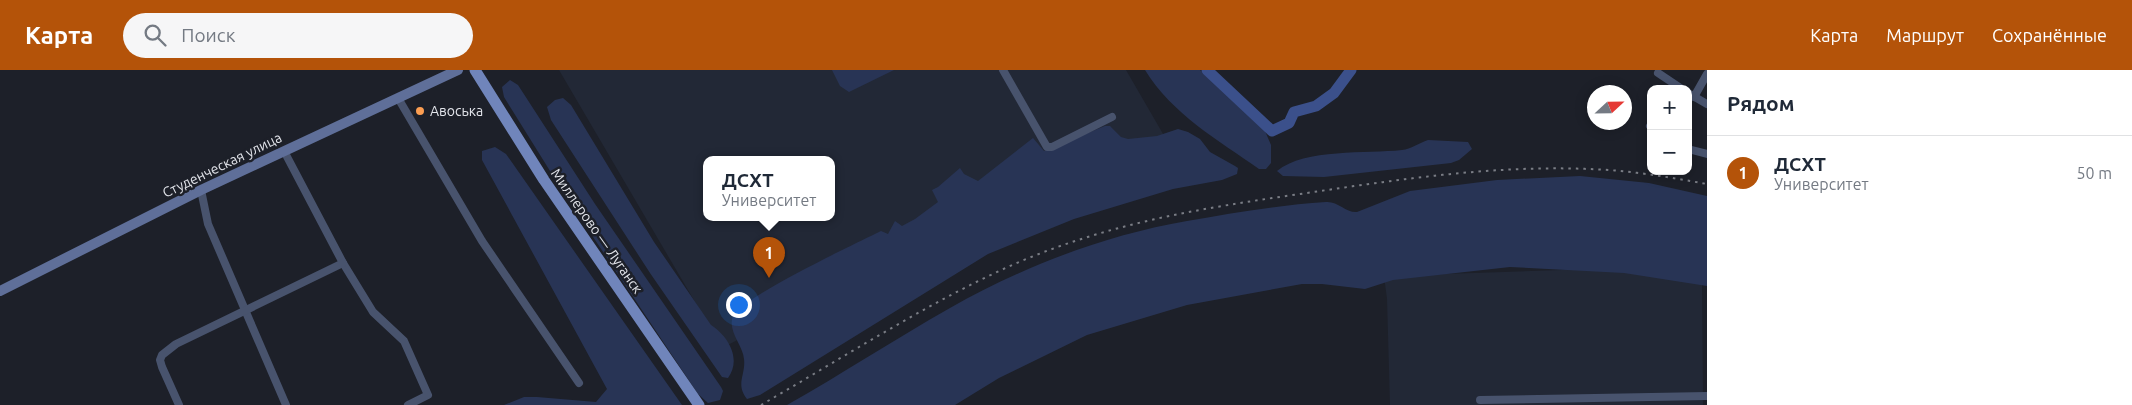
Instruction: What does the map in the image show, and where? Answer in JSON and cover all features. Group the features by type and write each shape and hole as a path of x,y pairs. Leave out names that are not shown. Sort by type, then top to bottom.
{"main road":[{"name":"Миллерово — Луганск","path":"475,70 544,180 699,405"}],"street":[{"name":"Студенческая улица","path":"0,291 201,190 458,70"},
{"path":"1003,70 1047,147 1052,147 1112,117"},
{"path":"1658,73 1676,85"},
{"path":"1692,94 1707,74"},
{"path":"1692,96 1707,104"},
{"path":"398,98 482,240 579,383"},
{"path":"1692,150 1707,154"},
{"path":"284,151 343,263 373,312 404,341 428,395 408,405"},
{"path":"201,190 208,224 286,405"},
{"path":"179,405 162,366 162,355 176,344 343,263"},
{"path":"1480,400 1707,396"}],"shaded area":[{"path":"559,70 1126,70 1177,158 991,208 722,348"},
{"path":"832,70 894,70 849,92 840,86"},
{"path":"1145,70 1200,70 1262,124 1271,145 1271,163 1266,169 1259,169 1212,137 1168,100"},
{"path":"510,80 518,85 595,204 721,387 723,391 720,400 708,403 698,394 565,195 504,97 502,87"},
{"path":"563,98 571,105 654,242 711,325 728,342 734,363 728,378 722,377 650,273 551,120 547,107 555,100"},
{"path":"1105,126 1110,126 1121,137 1128,139 1157,136 1178,129 1188,132 1200,139 1210,152 1238,168 1237,174 1222,180 1173,189 1074,219 988,254 760,395 747,399 741,384 744,365 743,354 732,327 733,316 740,308 777,284 826,258 881,231 888,234 895,221 902,226 915,219 938,202 932,190 960,168 964,174 978,181 1033,138 1044,151"},
{"path":"1428,140 1468,142 1472,149 1459,160 1451,163 1324,177 1283,176 1277,171 1289,164 1320,155 1402,150"},
{"path":"495,147 506,154 682,405 504,405 524,397 596,402 607,389 482,160 482,151"},
{"path":"1580,176 1649,183 1707,196 1707,286 1624,273 1510,267 1393,280 1365,289 1322,284 1302,284 1187,305 1087,335 999,378 955,405 787,405 977,293 1065,254 1126,235 1187,221 1274,207 1330,202 1349,211 1357,212 1410,191 1497,180"},
{"path":"1621,268 1702,281 1703,405 1390,405 1387,299 1384,276"}],"waterway":[{"path":"1207,70 1272,131 1289,123 1294,112 1316,106 1334,93 1351,70"}],"railway":[{"path":"761,405 921,311 986,277 1053,248 1122,227 1228,205 1408,179 1480,171 1552,168 1603,170 1648,174 1707,184"}],"place":[{"name":"Авоська","path":"420,111"},
{"name":"ДСХТ","path":"769,278"}]}
